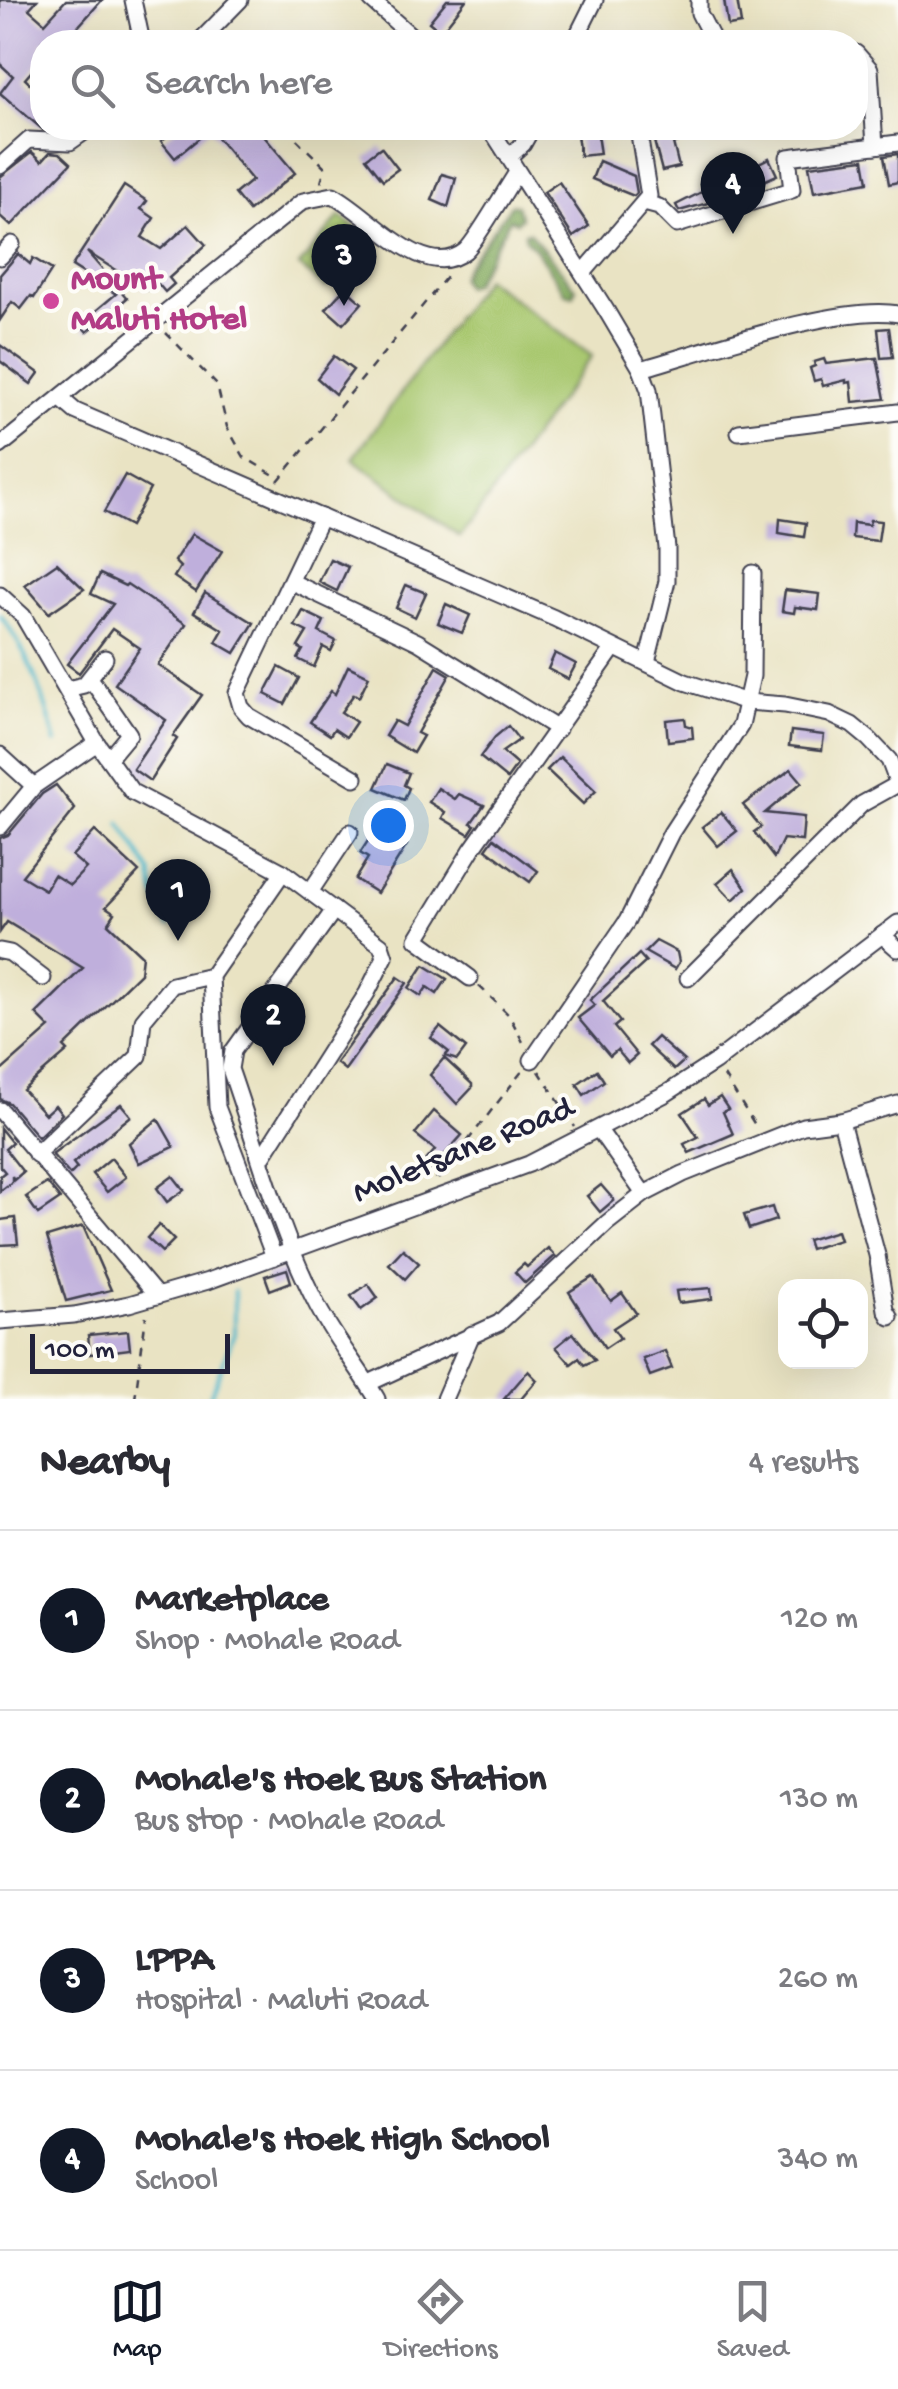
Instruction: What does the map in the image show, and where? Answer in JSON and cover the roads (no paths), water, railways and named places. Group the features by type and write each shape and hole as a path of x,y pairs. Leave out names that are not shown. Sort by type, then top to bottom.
{"street":[{"path":"133,0 139,30"},
{"path":"211,30 240,0"},
{"path":"371,0 405,30"},
{"path":"580,30 595,0"},
{"path":"699,0 708,30"},
{"path":"868,67 875,146"},
{"path":"0,166 29,140 73,140"},
{"path":"498,140 641,369 649,390 667,548 667,580 647,662"},
{"path":"509,156 525,140"},
{"path":"583,274 649,196 640,140"},
{"path":"644,203 659,208 678,226 792,190 788,157 898,143"},
{"path":"0,446 285,212 320,195 333,195 418,256 448,260 467,250 516,174"},
{"path":"0,257 12,244"},
{"path":"641,369 824,321 862,313 898,314"},
{"path":"60,398 76,411 554,618 685,682 747,702 829,714 852,725 893,758 898,784 862,804 688,978"},
{"path":"739,432 898,412"},
{"path":"321,517 237,693 249,716 356,778"},
{"path":"532,1060 627,921 671,833 740,725 752,676 753,573"},
{"path":"292,582 418,642 558,730"},
{"path":"1,598 23,616 97,743 132,792 283,872 381,945 386,957 367,994 261,1159"},
{"path":"470,978 417,939 472,848 613,648"},
{"path":"67,689 84,685 105,658"},
{"path":"90,678 129,734 109,758"},
{"path":"0,826 34,786 97,743"},
{"path":"0,755 34,786"},
{"path":"310,892 350,832"},
{"path":"274,1257 217,1107 212,976 283,872"},
{"path":"334,910 233,1051 230,1069 292,1250 316,1304 377,1399"},
{"name":"Moletsane Road","path":"0,1321 74,1315 151,1298 529,1164 600,1130 715,1062 898,923"},
{"path":"882,935 898,949"},
{"path":"0,951 42,978"},
{"path":"36,1154 139,1056 142,1020 172,984 212,976"},
{"path":"369,1383 499,1322 644,1194 804,1126 842,1121 898,1104"},
{"path":"0,1110 151,1298"},
{"path":"842,1121 890,1317"},
{"path":"600,1130 644,1194"},
{"path":"444,1399 472,1333"}],"waterway":[{"path":"0,615 35,676 56,743"},
{"path":"120,823 151,872 155,894 169,926"},
{"path":"209,1399 234,1334 234,1291"}],"place":[{"name":"Mohale's Hoek High School","path":"733,234"},
{"name":"Mount Maluti Hotel","path":"51,301"},
{"name":"LPPA","path":"344,306"},
{"name":"Marketplace","path":"178,941"},
{"name":"Mohale's Hoek Bus Station","path":"273,1066"}]}
